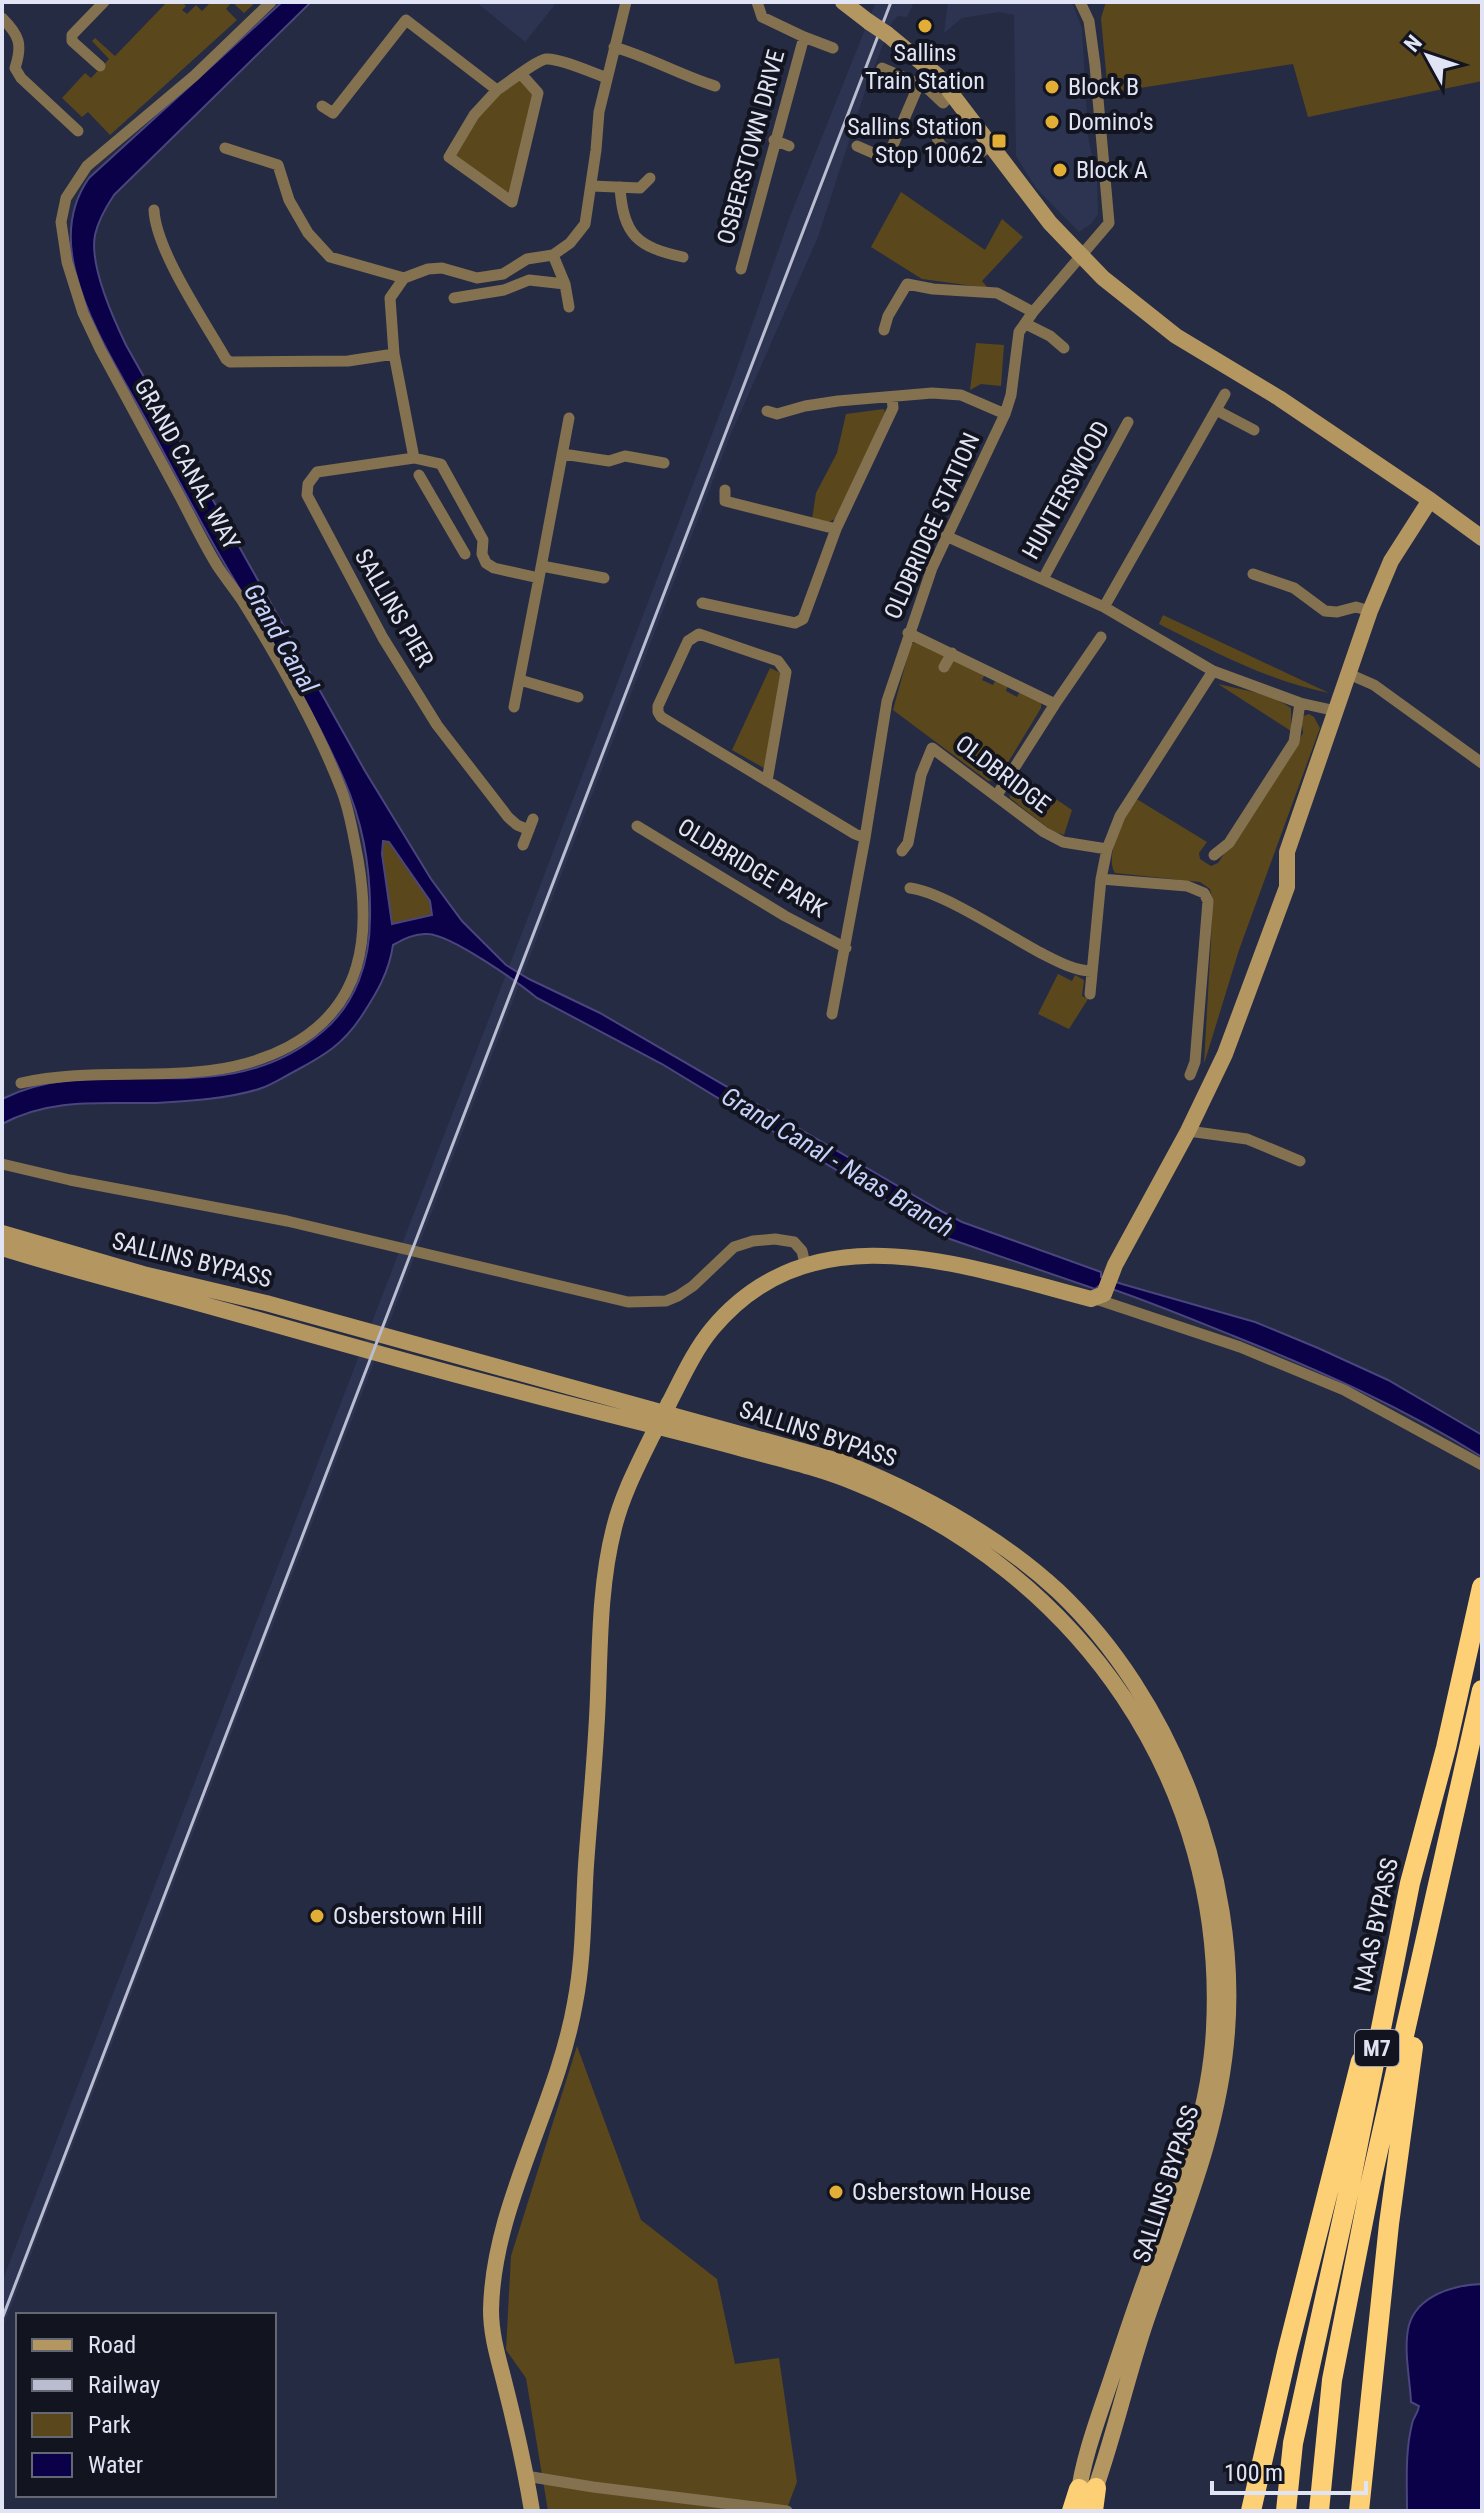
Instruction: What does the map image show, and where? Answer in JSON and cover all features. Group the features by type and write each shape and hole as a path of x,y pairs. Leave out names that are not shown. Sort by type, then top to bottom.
{"highway":[{"name":"NAAS BYPASS","path":"1286,2511 1293,2443 1348,2194 1410,1883 1446,1748 1482,1587"},
{"name":"NAAS BYPASS","path":"1319,2511 1332,2380 1367,2201 1482,1690"},
{"name":"M7","path":"1251,2511 1287,2353 1374,2008 1446,1748"},
{"name":"M7","path":"1359,2511 1403,2107 1466,1756"},
{"path":"1074,2511 1087,2488"},
{"path":"1087,2488 1090,2511"}],"main road":[{"path":"843,2 920,59 953,93 1050,223 1103,278 1176,336 1279,398 1482,538"},
{"path":"532,2511 494,2348 491,2313 493,2280 501,2238 556,2081 575,2008 582,1967 608,1555 614,1526 630,1482 698,1348 725,1315 745,1297 805,1264 831,1257 865,1255 936,1261 1100,1296 1188,1131 1225,1054 1287,887 1287,852 1370,611 1391,561 1430,500"},
{"name":"SALLINS BYPASS","path":"2,1233 143,1274 266,1303 842,1462 895,1484 977,1530 1024,1563 1085,1620 1141,1695 1169,1744 1208,1848 1218,1888 1228,1979 1227,2032 1209,2140 1087,2488"},
{"name":"SALLINS BYPASS","path":"2,1248 445,1372 809,1467 850,1481 920,1513 990,1556 1041,1598 1091,1652 1140,1724 1170,1782 1189,1837 1208,1920 1214,2031 1205,2097 1192,2154 1097,2421 1087,2488"}],"street":[{"path":"100,66 72,41 72,35 104,2"},
{"name":"GRAND CANAL WAY","path":"21,1083 69,1074 204,1072 233,1068 264,1058 289,1047 325,1021 341,1002 354,978 360,953 364,927 362,886 351,819 342,791 303,707 242,601 218,566 100,349 83,313 67,262 61,222 66,198 87,166 194,76 271,2"},
{"name":"OSBERSTOWN DRIVE","path":"757,2 762,17 833,48"},
{"name":"OLDBRIDGE STATION","path":"887,701 908,633 946,536 1005,414 1011,395 1019,332 1109,223 1095,65 1089,21 1080,2"},
{"path":"539,578 494,568 486,563 482,554 483,540 439,462 414,458 394,354 390,298 404,278 428,269 442,268 477,278 503,274 527,259 553,255 570,243 585,224 599,112 623,3"},
{"path":"2,18 19,36 21,46 15,68 21,78 78,131"},
{"path":"322,106 333,113 406,20 497,90"},
{"name":"OSBERSTOWN DRIVE","path":"741,269 804,37"},
{"path":"614,47 647,57 685,77 715,86"},
{"path":"522,75 538,93 512,202 449,157 474,115 497,90 537,62 548,59 607,78"},
{"path":"882,68 919,84 943,103 953,93"},
{"path":"857,146 887,159 919,84"},
{"path":"941,130 937,137 940,145 968,161 992,145"},
{"path":"774,140 789,146"},
{"path":"225,148 278,165 289,200 308,233 330,257 404,278"},
{"path":"592,186 640,188 650,178"},
{"path":"620,187 621,209 634,235 655,251 683,257"},
{"path":"154,210 155,225 165,251 230,362 348,361 394,354"},
{"path":"553,255 565,284 569,307"},
{"path":"454,298 504,290 529,280 565,284"},
{"path":"884,330 888,316 907,284 997,293 1033,312"},
{"path":"1026,324 1050,336 1064,348"},
{"name":"OLDBRIDGE STATION","path":"767,411 777,414 805,406 932,393 961,395 1005,414"},
{"path":"1104,607 1225,394"},
{"path":"702,603 800,622 807,612 836,529 893,408 892,397"},
{"path":"1216,410 1254,430"},
{"path":"514,707 569,418"},
{"name":"HUNTERSWOOD","path":"1043,579 1128,422"},
{"path":"563,454 609,461 625,456 664,463"},
{"name":"SALLINS PIER","path":"414,458 317,472 308,484 307,495 383,638 437,725 508,817 517,825 531,825 523,845"},
{"path":"419,475 465,554"},
{"path":"725,490 725,501 836,529"},
{"path":"449,527 469,514"},
{"path":"946,536 1104,607 1213,671 1300,703 1336,711"},
{"path":"542,566 604,578"},
{"path":"1253,574 1294,588 1325,611 1337,612 1356,607 1370,611"},
{"path":"908,633 1055,704"},
{"path":"767,781 786,672 783,665 699,634 688,641 658,706 661,717 767,781 865,838"},
{"path":"997,795 1101,637"},
{"path":"944,667 952,653"},
{"path":"1090,994 1101,879 1107,849 1120,816 1213,671"},
{"path":"1349,674 1374,685 1482,763"},
{"path":"520,680 578,697"},
{"name":"OLDBRIDGE PARK","path":"832,1014 887,701"},
{"path":"1214,855 1229,843 1294,742 1300,703"},
{"path":"920,740 932,748"},
{"name":"OLDBRIDGE","path":"902,851 908,843 921,775 932,748 1044,832 1063,842 1107,849"},
{"name":"OLDBRIDGE PARK","path":"637,826 785,916 846,948"},
{"path":"1101,879 1187,886 1204,893 1208,901 1195,1062 1190,1075"},
{"path":"910,888 958,907 1052,959 1083,971 1092,971"},
{"path":"1188,1131 1247,1139 1300,1161"},
{"path":"2,1164 287,1221 628,1302 666,1301 693,1286 734,1247 753,1241 775,1239 794,1242 802,1251 805,1264"},
{"path":"1100,1296 1240,1347 1344,1390 1482,1465"},
{"path":"526,2476 787,2511"}],"shaded area":[{"path":"476,2 557,2 525,42"},
{"path":"876,2 914,2 907,17 898,16 892,22 867,85 818,237 730,436 2,2330 2,2282 537,894 733,379 791,214"},
{"path":"948,2 1069,2 1073,5 1082,28 1088,136 1097,180 1098,214 1092,223 1079,232 1036,188 1016,156 1014,15 999,12 962,18 944,33"}],"green space":[{"path":"167,2 182,2 186,6 182,10 187,14 196,5 202,11 211,2 232,2 226,9 237,20 110,135 88,112 82,117 62,98 85,73 91,78 109,59 92,41 95,38 115,56"},
{"path":"232,2 256,2 244,13"},
{"path":"1106,2 1482,2 1482,81 1308,117 1293,64 1108,93 1101,18"},
{"path":"525,77 538,96 511,200 451,156 496,93"},
{"path":"901,192 985,250 1002,219 1023,237 982,281 988,288 922,279 871,247"},
{"path":"976,343 1004,345 1001,386 981,384 970,390"},
{"path":"884,409 885,413 837,518 829,522 812,519 816,493 837,453 846,414"},
{"path":"1163,615 1329,693 1284,681 1220,655 1159,624"},
{"path":"917,641 945,655 939,669 946,672 952,658 985,674 982,680 993,685 996,679 1008,685 1006,691 1017,697 1020,691 1041,701 1041,708 998,779 988,781 893,710 911,644"},
{"path":"770,668 781,673 764,768 732,750"},
{"path":"1218,684 1265,695 1291,708 1291,731"},
{"path":"1309,714 1320,728 1239,950 1204,1064 1211,941 1210,889 1200,882 1115,873 1112,857 1117,836 1135,798 1207,842 1199,853 1200,859 1211,866 1218,863 1303,733 1301,717"},
{"path":"1019,774 1072,810 1064,835 1052,831 1010,798 1009,790"},
{"path":"383,841 389,843 430,901 433,915 392,924"},
{"path":"1058,974 1072,981 1075,975 1084,980 1082,996 1088,999 1069,1029 1038,1014"},
{"path":"577,2046 641,2220 717,2279 735,2364 779,2358 797,2482 786,2511 548,2511 526,2378 506,2350 511,2256"}],"water":[{"path":"282,2 311,2 114,195 96,230 95,261 103,292 126,345 365,771 431,879 462,921 506,965 600,1013 962,1222 1101,1272 1101,1277 1255,1322 1388,1380 1482,1435 1482,1457 1392,1406 1268,1350 1100,1285 1095,1289 950,1239 662,1064 537,998 468,950 439,936 414,935 393,945 377,991 340,1042 269,1085 234,1095 195,1100 59,1106 39,1109 2,1124 2,1099 41,1085 80,1079 203,1077 244,1071 283,1057 322,1032 344,1008 359,981 369,934 369,883 364,848 356,813 331,751 203,526 105,347 88,309 75,270 71,234 74,210 89,178","holes":["383,841 389,842 430,901 432,915 392,924 382,854"]},
{"path":"1482,2284 1482,2511 1407,2511 1408,2445 1419,2406 1411,2402 1407,2353 1409,2325 1420,2306 1429,2299 1449,2290"}],"railway":[{"path":"2,2319 891,2"}],"place":[{"name":"Sallins Train Station","path":"925,26"},
{"name":"Block B","path":"1052,87"},
{"name":"Domino's","path":"1052,122"},
{"name":"Sallins Station Stop 10062","path":"999,141"},
{"name":"Block A","path":"1060,170"},
{"name":"Osberstown Hill","path":"317,1916"},
{"name":"Osberstown House","path":"836,2192"}],"water label":[{"name":"Grand Canal","path":"281,638"},
{"name":"Grand Canal - Naas Branch","path":"838,1162"}]}
